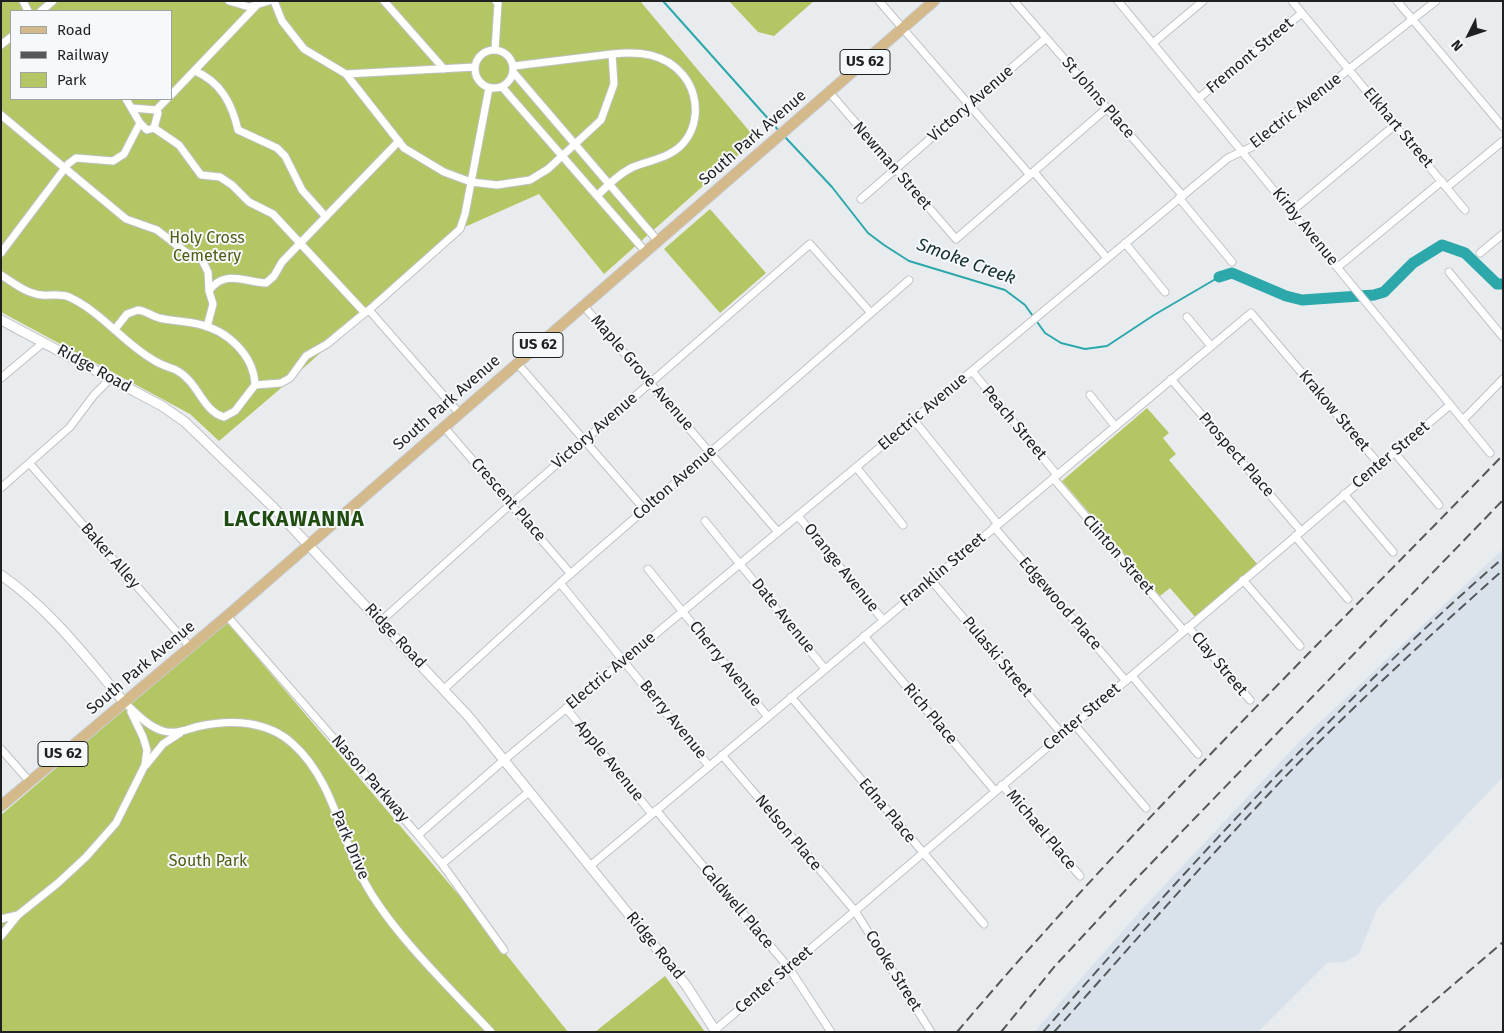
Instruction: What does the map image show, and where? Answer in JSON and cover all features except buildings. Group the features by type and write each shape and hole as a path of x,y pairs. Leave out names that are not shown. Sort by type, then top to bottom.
{"main road":[{"name":"South Park Avenue","path":"1,806 227,616 934,1"},
{"name":"Ridge Road","path":"1,320 162,406 185,422 308,544 444,689 530,791 686,985 716,1031"},
{"path":"1,575 41,606 124,702"}],"street":[{"path":"42,10 53,1"},
{"path":"229,1 249,7 269,1"},
{"path":"274,1 282,21 304,49 346,74 404,148 444,172 470,182 497,185 530,180 563,157 600,120 614,84 612,54"},
{"path":"384,1 444,69"},
{"path":"495,50 498,3 496,1"},
{"path":"879,1 1107,258"},
{"name":"St Johns Place","path":"1014,1 1107,108 1232,262"},
{"name":"Kirby Avenue","path":"1118,1 1490,453"},
{"path":"1153,43 1203,1"},
{"name":"Elkhart Street","path":"1292,1 1465,210"},
{"path":"1397,1 1503,127"},
{"name":"Electric Avenue","path":"418,835 566,708 1228,158 1256,145 1436,1"},
{"path":"172,94 257,5"},
{"name":"Fremont Street","path":"1199,98 1302,13"},
{"name":"Victory Avenue","path":"861,199 1046,38"},
{"path":"514,69 511,79 502,87 489,88 478,80 475,67 481,55 495,50 508,56 514,69 657,240"},
{"path":"514,69 635,52 665,60 684,76 694,96 697,110 694,125 684,141 671,154 634,167 609,184 597,196"},
{"path":"346,74 475,67"},
{"path":"196,70 214,81 226,96 238,130 277,148 284,156 302,190 326,217"},
{"path":"502,87 645,251"},
{"path":"255,385 281,383 290,378 306,356 327,344 368,311 460,229 489,88"},
{"name":"Newman Street","path":"829,92 956,239 1032,173"},
{"path":"127,100 140,123 179,145 201,175 220,177 232,185 249,202 273,214 300,244 368,311 459,414"},
{"path":"132,108 156,110 166,100"},
{"path":"1032,173 1107,108"},
{"path":"136,134 151,129 158,113 156,110"},
{"path":"1,115 126,219 156,230 187,253 202,260 208,272 209,291 213,304 207,327"},
{"path":"1,253 65,168 76,158 113,161 124,154 140,123"},
{"path":"1292,211 1395,125"},
{"path":"209,291 216,282 223,278 266,283 274,276 282,262 399,141"},
{"path":"1338,267 1444,184 1503,141"},
{"path":"1480,253 1503,234"},
{"path":"1125,243 1165,292"},
{"name":"Victory Avenue","path":"381,621 511,504 810,244 871,313"},
{"path":"1449,272 1503,337"},
{"path":"1,276 31,292 69,297 115,329 155,362 177,370 192,381 204,401 216,415 224,417 236,410 255,385 255,376 236,344 207,327 157,318 138,310 127,314 115,329"},
{"name":"Colton Avenue","path":"444,689 560,583 909,280"},
{"name":"Maple Grove Avenue","path":"583,305 778,532"},
{"name":"Franklin Street","path":"590,866 1251,312 1288,358"},
{"path":"1186,317 1210,346"},
{"path":"1,378 44,342"},
{"name":"Krakow Street","path":"1288,358 1379,464"},
{"path":"517,362 645,510"},
{"name":"Peach Street","path":"972,371 1055,476"},
{"path":"1,488 70,427 94,395 111,378"},
{"name":"Prospect Place","path":"1171,379 1298,533 1348,599"},
{"path":"1463,420 1503,379"},
{"path":"1090,396 1115,426"},
{"name":"Center Street","path":"716,1031 854,911 1450,405"},
{"name":"Edgewood Place","path":"913,419 996,526 1198,754"},
{"name":"Crescent Place","path":"444,427 571,574"},
{"path":"1394,452 1439,505"},
{"name":"Baker Alley","path":"30,464 190,647"},
{"path":"856,467 903,525"},
{"name":"Clinton Street","path":"1055,476 1186,629"},
{"path":"1344,494 1393,552"},
{"name":"Orange Avenue","path":"798,516 883,620"},
{"name":"Date Avenue","path":"705,521 825,669"},
{"name":"Cherry Avenue","path":"648,569 768,717"},
{"name":"Pulaski Street","path":"931,580 1062,734"},
{"path":"1243,580 1300,646"},
{"name":"Berry Avenue","path":"560,583 710,766"},
{"name":"Nason Parkway","path":"227,616 418,835 442,864 504,950"},
{"name":"Clay Street","path":"1186,629 1250,700"},
{"name":"Rich Place","path":"864,636 995,791"},
{"name":"Edna Place","path":"791,697 984,924"},
{"path":"124,702 143,737 146,750 145,765"},
{"name":"Park Drive","path":"124,702 152,726 163,731 180,733"},
{"name":"Apple Avenue","path":"566,708 654,812"},
{"name":"Park Drive","path":"1,936 18,915 65,877 113,827 145,765 162,744 180,733 216,723 251,724 269,729 292,743 318,775 364,881 377,901 415,949 491,1032"},
{"path":"1074,724 1146,808"},
{"path":"1,749 30,782"},
{"name":"Nelson Place","path":"722,755 854,911"},
{"name":"Michael Place","path":"1002,785 1080,876"},
{"path":"442,864 530,791"},
{"name":"Caldwell Place","path":"654,812 788,968 831,1032"},
{"name":"Cooke Street","path":"854,911 931,1032"},
{"name":"Park Drive","path":"1,919 18,915"}],"shaded area":[{"path":"1503,549 1503,777 1377,909 1359,954 1345,962 1327,963 1258,1032 1034,1032 1142,909 1300,741"}],"green space":[{"name":"Holy Cross Cemetery","path":"1,1 640,1 756,139 604,274 539,194 458,230 219,441 190,414 1,312"},
{"path":"729,1 814,1 774,36 758,32"},
{"path":"710,209 766,273 720,313 664,249"},
{"path":"1147,408 1169,433 1163,438 1176,454 1169,460 1258,565 1196,618 1170,588 1160,596 1062,481"},
{"name":"South Park","path":"227,622 463,900 568,1032 1,1032 1,815"},
{"path":"665,976 705,1032 595,1032"}],"waterway":[{"name":"Smoke Creek","path":"663,1 780,132"},
{"name":"Smoke Creek","path":"785,137 832,187 868,233 884,245 909,261 1005,290 1025,305 1045,333 1061,343 1085,349 1107,346 1154,315 1219,277"},
{"name":"Smoke Creek","path":"1219,277 1232,273 1286,296 1302,300 1374,295 1384,292 1413,263 1442,245 1465,253 1497,284 1503,284"}],"railway":[{"path":"957,1032 1022,957 1156,811 1503,455"},
{"path":"1001,1032 1055,966 1135,880 1503,500"},
{"path":"1043,1032 1208,848 1323,728 1381,670 1503,558"},
{"path":"1054,1032 1214,853 1312,749 1406,658 1503,570"},
{"path":"1398,1032 1503,942"}],"district":[{"name":"LACKAWANNA","path":"294,520"}]}
